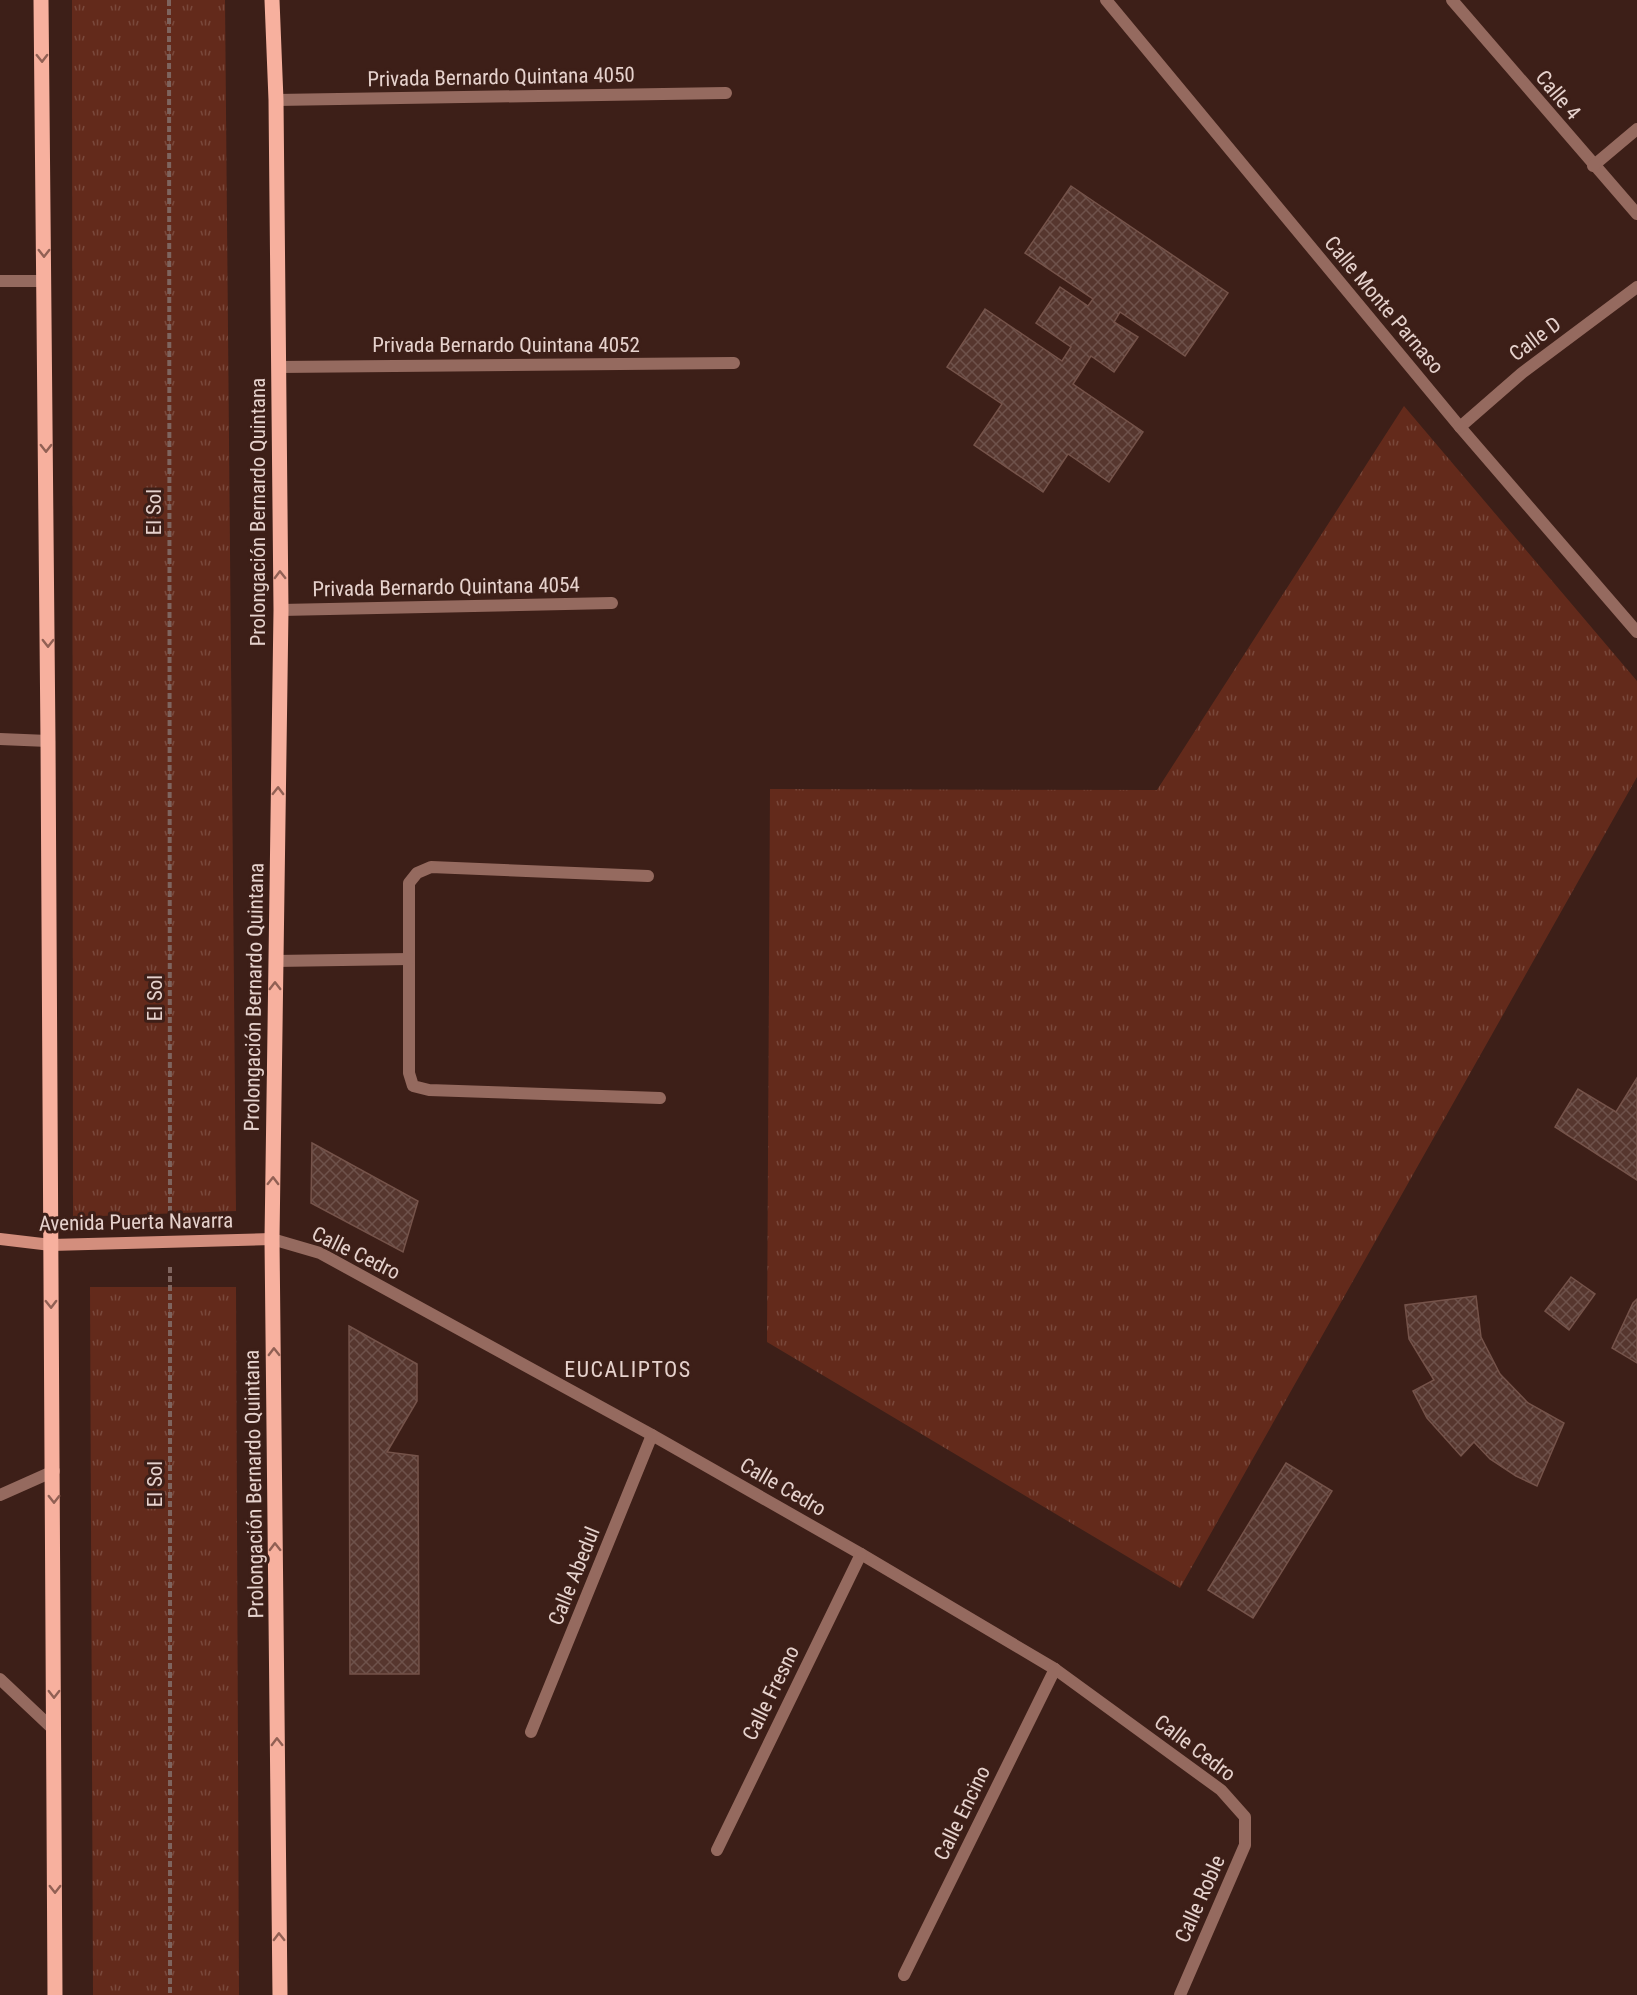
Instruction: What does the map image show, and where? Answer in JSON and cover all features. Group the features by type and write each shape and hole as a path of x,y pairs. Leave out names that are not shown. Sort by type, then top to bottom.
{"main road":[{"path":"41,0 54,1471 55,1995"},
{"name":"Prolongación Bernardo Quintana","path":"272,0 276,100 281,610 272,1239 280,1995"}],"street":[{"name":"Calle Monte Parnaso","path":"1106,0 1460,427 1637,632"},
{"name":"Calle 4","path":"1452,0 1593,166 1637,214"},
{"name":"Privada Bernardo Quintana 4050","path":"276,100 726,93"},
{"path":"1593,166 1637,129"},
{"path":"0,281 44,281"},
{"name":"Calle D","path":"1460,427 1522,373 1637,287"},
{"name":"Privada Bernardo Quintana 4052","path":"278,367 734,363"},
{"name":"Privada Bernardo Quintana 4054","path":"281,610 612,603"},
{"path":"0,739 48,741"},
{"path":"648,876 431,867 417,873 410,883 409,1073 413,1086 429,1090 660,1098"},
{"path":"275,961 409,959"},
{"name":"Avenida Puerta Navarra","path":"0,1239 51,1245 272,1239"},
{"name":"Calle Cedro","path":"272,1239 320,1253 652,1435 861,1554 1054,1669 1221,1790 1245,1816"},
{"name":"Calle Abedul","path":"531,1732 652,1435"},
{"path":"0,1495 54,1471"},
{"name":"Calle Fresno","path":"717,1850 861,1554"},
{"name":"Calle Encino","path":"904,1975 1054,1669"},
{"path":"0,1679 54,1730"},
{"name":"Calle Roble","path":"1180,1995 1245,1845 1245,1816"}],"path":[{"name":"El Sol","path":"168,0 170,1995"}],"green space":[{"path":"72,0 225,0 236,1211 73,1217"},
{"path":"1404,406 1637,681 1637,777 1180,1588 767,1342 770,789 1157,790"},
{"path":"90,1287 236,1287 239,1995 93,1995"}],"building":[{"path":"1071,186 1228,293 1185,356 1120,312 1114,322 1138,337 1114,372 1091,356 1073,384 1143,432 1109,482 1068,454 1043,492 974,445 1002,404 947,367 985,309 1062,361 1071,347 1036,323 1060,287 1088,306 1093,299 1025,253"},
{"path":"1637,1078 1637,1180 1555,1127 1578,1089 1616,1112"},
{"path":"312,1143 418,1201 403,1252 311,1203"},
{"path":"1571,1277 1595,1294 1569,1330 1545,1311"},
{"path":"1476,1296 1481,1337 1500,1374 1528,1403 1564,1423 1537,1486 1490,1459 1474,1442 1461,1456 1427,1418 1413,1391 1434,1380 1409,1339 1405,1305"},
{"path":"1637,1299 1637,1363 1612,1348"},
{"path":"349,1326 417,1364 417,1401 387,1452 418,1456 419,1674 350,1674"},
{"path":"1286,1463 1332,1491 1253,1618 1208,1590"}],"district":[{"name":"EUCALIPTOS","path":"628,1369"}]}
